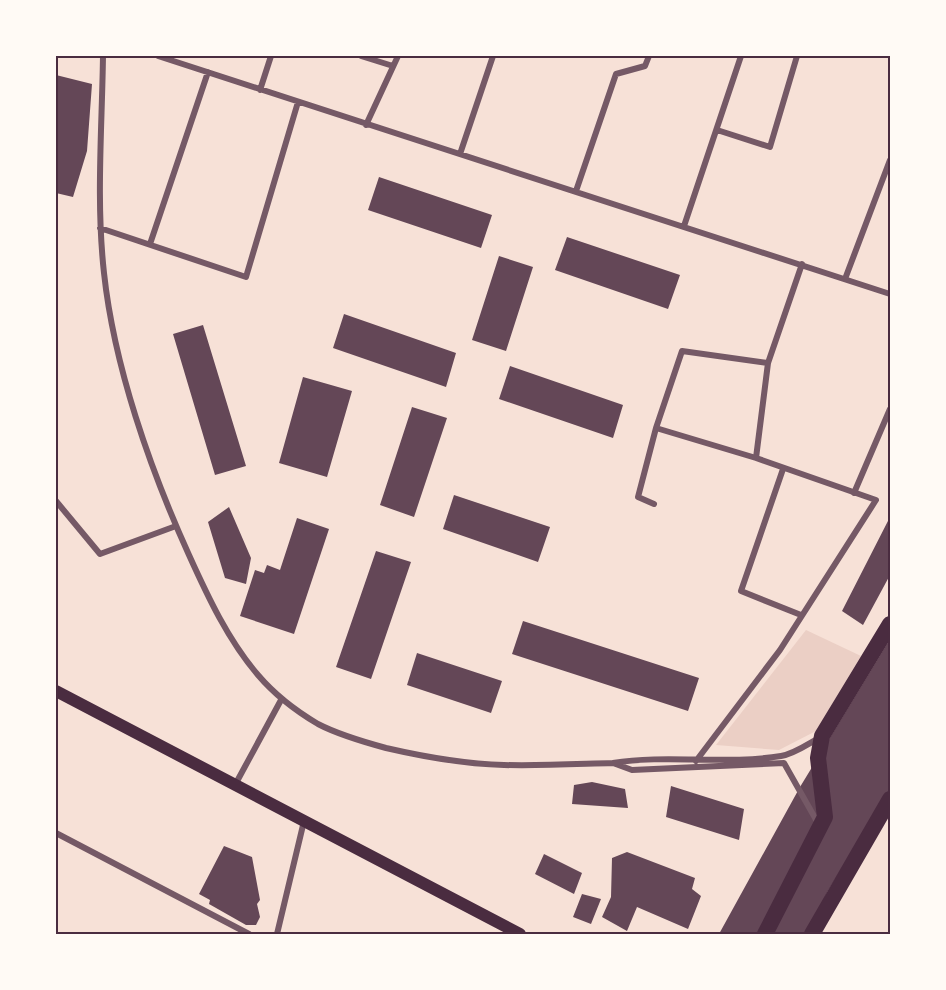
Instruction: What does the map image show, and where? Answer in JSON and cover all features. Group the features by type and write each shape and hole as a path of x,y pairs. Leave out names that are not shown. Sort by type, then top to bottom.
{"highway":[{"path":"765,934 825,817 818,758 822,736 891,624"},
{"path":"812,934 891,799"}],"main road":[{"path":"56,690 520,934"}],"street":[{"path":"104,56 100,228 110,318 127,384 150,458 176,526 210,602 244,658 281,700 320,725 364,742 451,761 504,765 613,763 632,760 696,761 783,756 822,736"},
{"path":"158,56 891,294"},
{"path":"260,90 271,56"},
{"path":"361,56 393,66"},
{"path":"366,125 398,56"},
{"path":"460,154 493,56"},
{"path":"576,190 616,74 645,66 649,56"},
{"path":"684,226 741,56"},
{"path":"717,130 770,147 797,56"},
{"path":"150,244 208,72"},
{"path":"100,228 246,277 298,102"},
{"path":"845,279 891,160"},
{"path":"756,458 768,363 802,264"},
{"path":"654,504 638,497 656,428 682,351 768,363"},
{"path":"854,493 891,409"},
{"path":"656,428 756,458 876,500 780,650 696,761"},
{"path":"783,469 741,591 801,615"},
{"path":"56,501 100,554 176,526"},
{"path":"235,785 281,700"},
{"path":"613,763 632,770 784,763 820,825"},
{"path":"277,934 304,820"},
{"path":"56,833 249,934"}],"shaded area":[{"path":"806,630 861,656 816,731 779,750 716,745"}],"building":[{"path":"56,75 92,84 87,151 73,197 56,193"},
{"path":"379,177 492,215 481,248 368,210"},
{"path":"567,237 680,275 668,309 555,270"},
{"path":"499,256 533,267 506,351 472,340"},
{"path":"344,314 456,353 446,387 333,348"},
{"path":"203,325 246,466 215,475 173,334"},
{"path":"510,366 623,405 613,438 499,399"},
{"path":"303,377 352,391 327,477 279,463"},
{"path":"412,407 447,418 414,517 380,505"},
{"path":"454,495 550,527 538,562 443,529"},
{"path":"229,507 251,558 246,584 225,578 208,522"},
{"path":"890,517 890,575 863,625 842,611"},
{"path":"297,518 329,529 294,634 240,616 255,570 264,573 267,565 280,570"},
{"path":"376,551 411,562 371,679 336,667"},
{"path":"523,621 699,678 688,711 512,654"},
{"path":"890,639 890,789 828,891 806,934 719,934 800,787"},
{"path":"417,653 502,681 491,713 407,685"},
{"path":"592,782 625,789 628,808 572,804 574,785"},
{"path":"671,786 744,809 739,840 666,817"},
{"path":"224,846 252,857 260,900 257,904 260,917 256,925 246,925 209,904 210,900 199,894"},
{"path":"627,852 695,878 692,889 701,896 688,929 637,907 627,931 602,917 611,897 612,858"},
{"path":"544,854 582,873 574,894 535,874"},
{"path":"582,894 601,899 591,924 573,917"}]}
